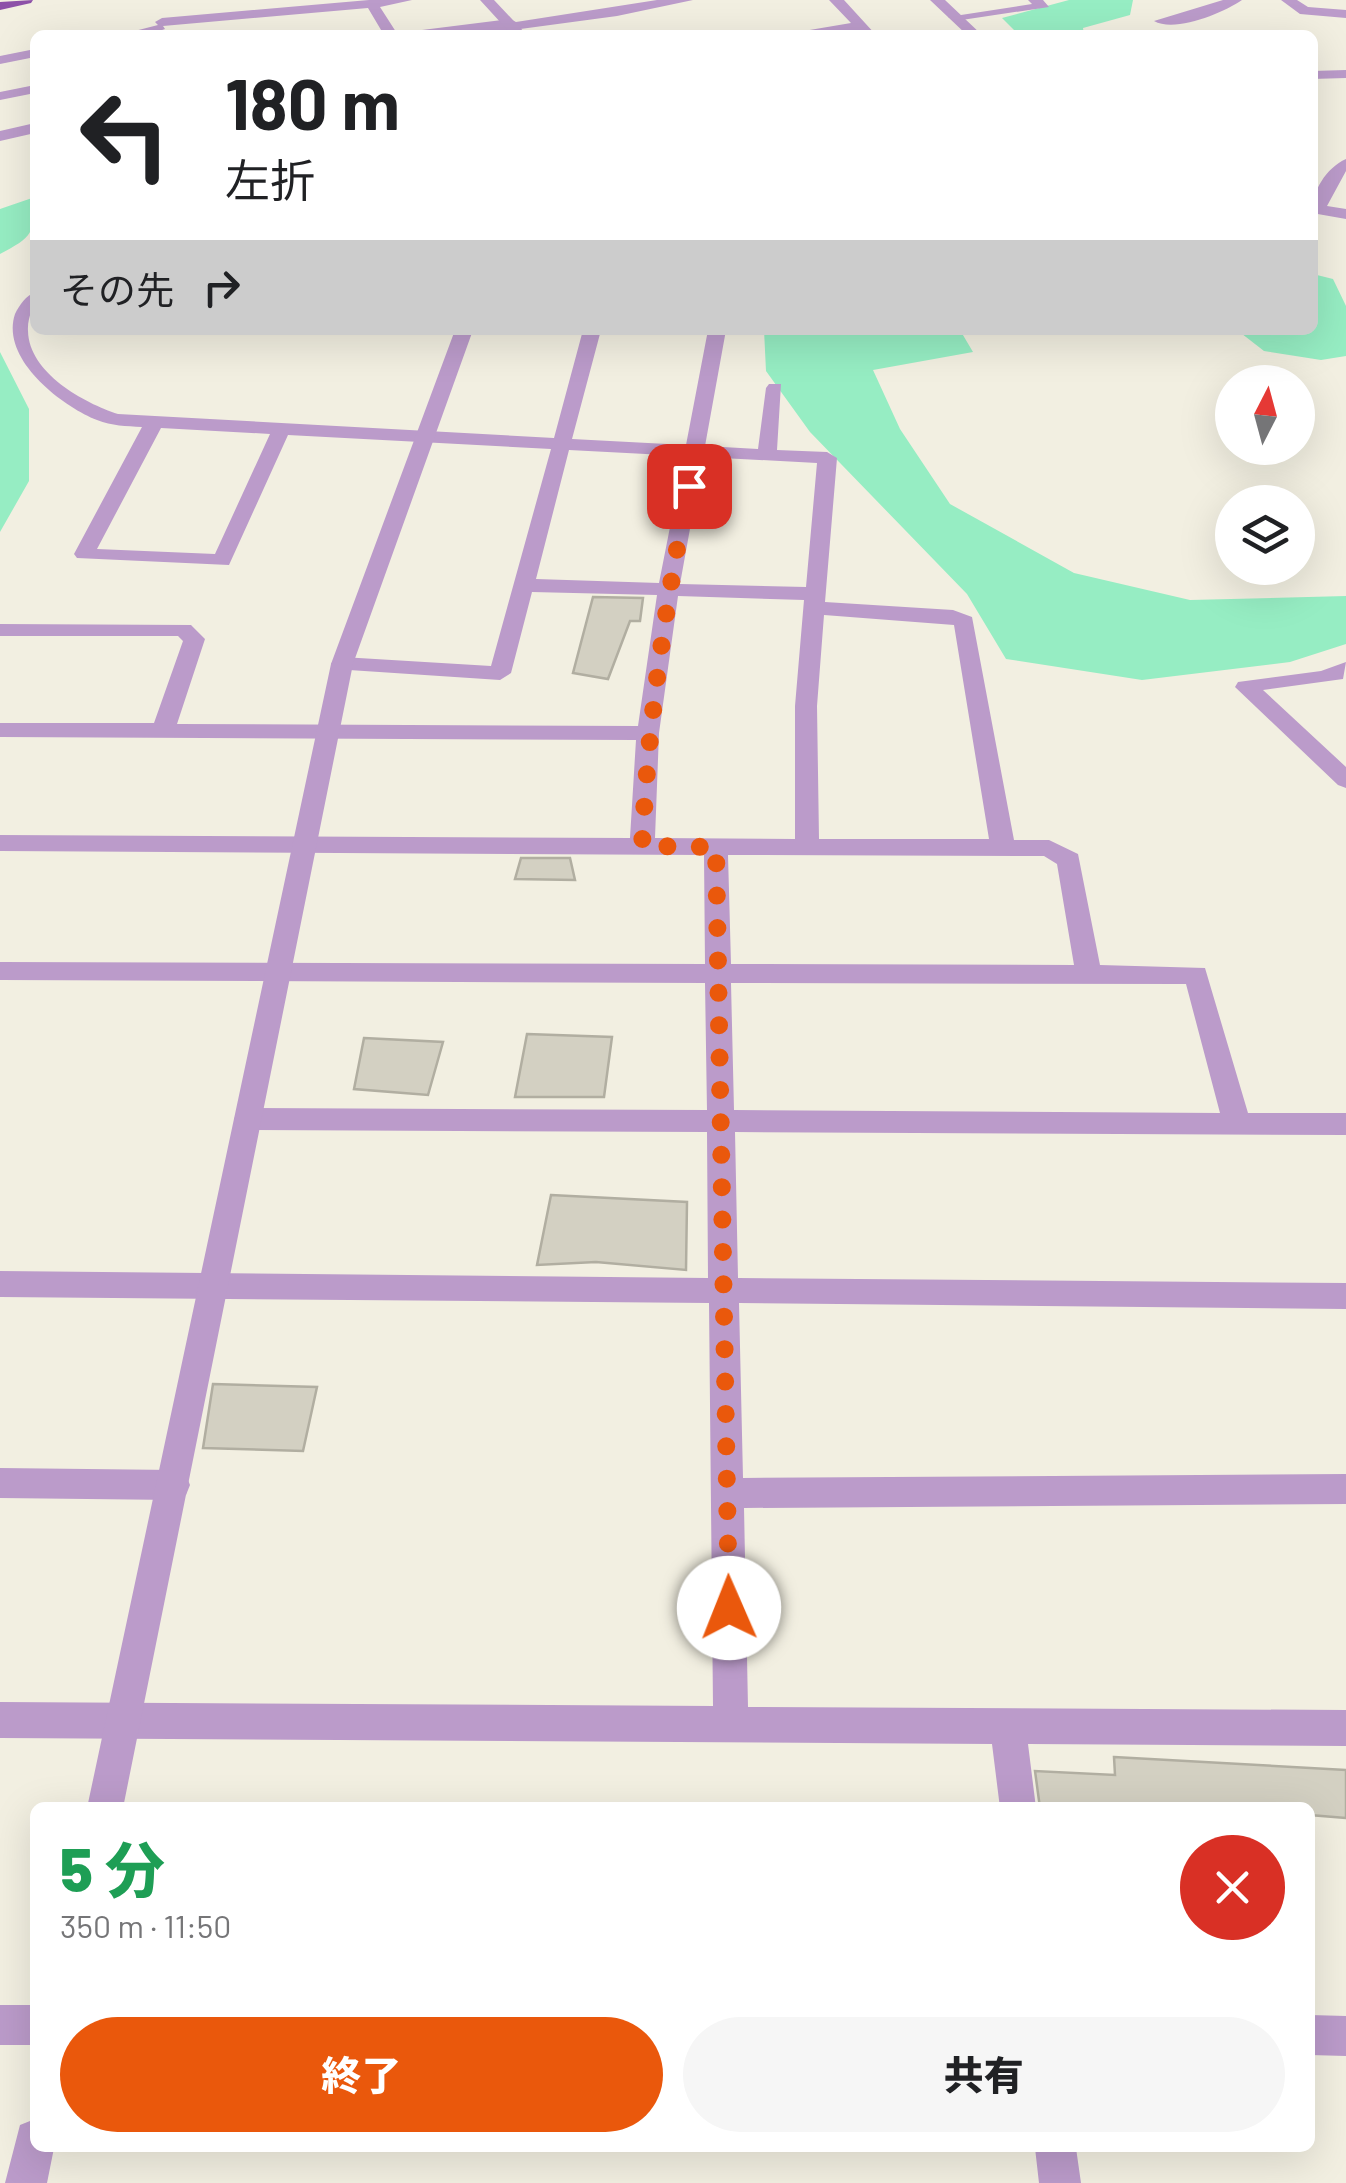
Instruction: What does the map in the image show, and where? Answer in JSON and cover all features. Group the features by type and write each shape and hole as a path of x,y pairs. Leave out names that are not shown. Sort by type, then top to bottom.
{"main road":[{"path":"0,6 26,0"}],"street":[{"path":"158,24 405,0"},
{"path":"488,0 515,28"},
{"path":"486,30 686,0"},
{"path":"836,0 866,30"},
{"path":"937,0 969,30"},
{"path":"955,17 1042,6 1035,0"},
{"path":"1161,22 1190,17 1235,0"},
{"path":"1288,0 1305,11 1346,14"},
{"path":"372,4 387,30"},
{"path":"280,14 281,30"},
{"path":"0,60 30,54"},
{"path":"1318,76 1346,74"},
{"path":"0,96 30,90"},
{"path":"0,136 30,129"},
{"path":"1318,206 1335,172 1346,164"},
{"path":"1318,208 1346,214"},
{"path":"30,304 18,330 31,360 71,402 116,420 827,458 806,706 807,847"},
{"path":"106,1802 342,664 462,335"},
{"path":"342,664 500,673 591,335"},
{"path":"642,846 648,733 668,590 717,335"},
{"path":"767,455 775,388"},
{"path":"154,423 84,554 222,561 280,430"},
{"path":"524,585 815,601 953,616 964,622 1003,848"},
{"path":"0,630 182,630 194,640 163,730"},
{"path":"1341,679 1268,680 1246,686 1346,780"},
{"path":"0,730 648,733"},
{"path":"0,843 1049,848 1069,860 1089,975"},
{"path":"716,847 731,1724"},
{"path":"0,971 1196,975 1237,1124"},
{"path":"248,1118 1346,1124"},
{"path":"0,1284 1346,1296"},
{"path":"0,1483 174,1485"},
{"path":"727,1494 1346,1489"},
{"path":"0,1720 1346,1728"},
{"path":"1008,1726 1017,1802"},
{"path":"0,2024 30,2025"},
{"path":"1315,2035 1346,2036"},
{"path":"26,2183 32,2152"},
{"path":"1056,2152 1060,2183"}],"green space":[{"path":"1069,0 1133,0 1130,15 1083,30 1014,30 1002,18"},
{"path":"30,199 30,233 0,254 0,209"},
{"path":"1318,275 1333,279 1346,306 1346,356 1321,360 1264,351 1243,335 1318,335"},
{"path":"764,335 963,335 973,352 873,370 900,429 950,504 1074,573 1190,600 1346,596 1346,644 1290,662 1142,680 1006,659 967,594 810,432 766,371"},
{"path":"0,352 29,409 29,481 0,532"}],"building":[{"path":"593,597 643,598 640,621 630,621 608,679 573,673"},
{"path":"521,858 570,858 575,880 515,879"},
{"path":"527,1034 612,1037 604,1097 515,1097"},
{"path":"364,1038 443,1042 428,1095 354,1089"},
{"path":"551,1195 687,1202 686,1270 596,1262 537,1265"},
{"path":"213,1384 317,1387 303,1451 203,1448"},
{"path":"1114,1757 1346,1770 1346,1818 1315,1815 1315,1802 1039,1802 1035,1771 1115,1775"}],"route":[{"path":"689,486 668,590 648,733 642,846 716,847 729,1608"}]}
